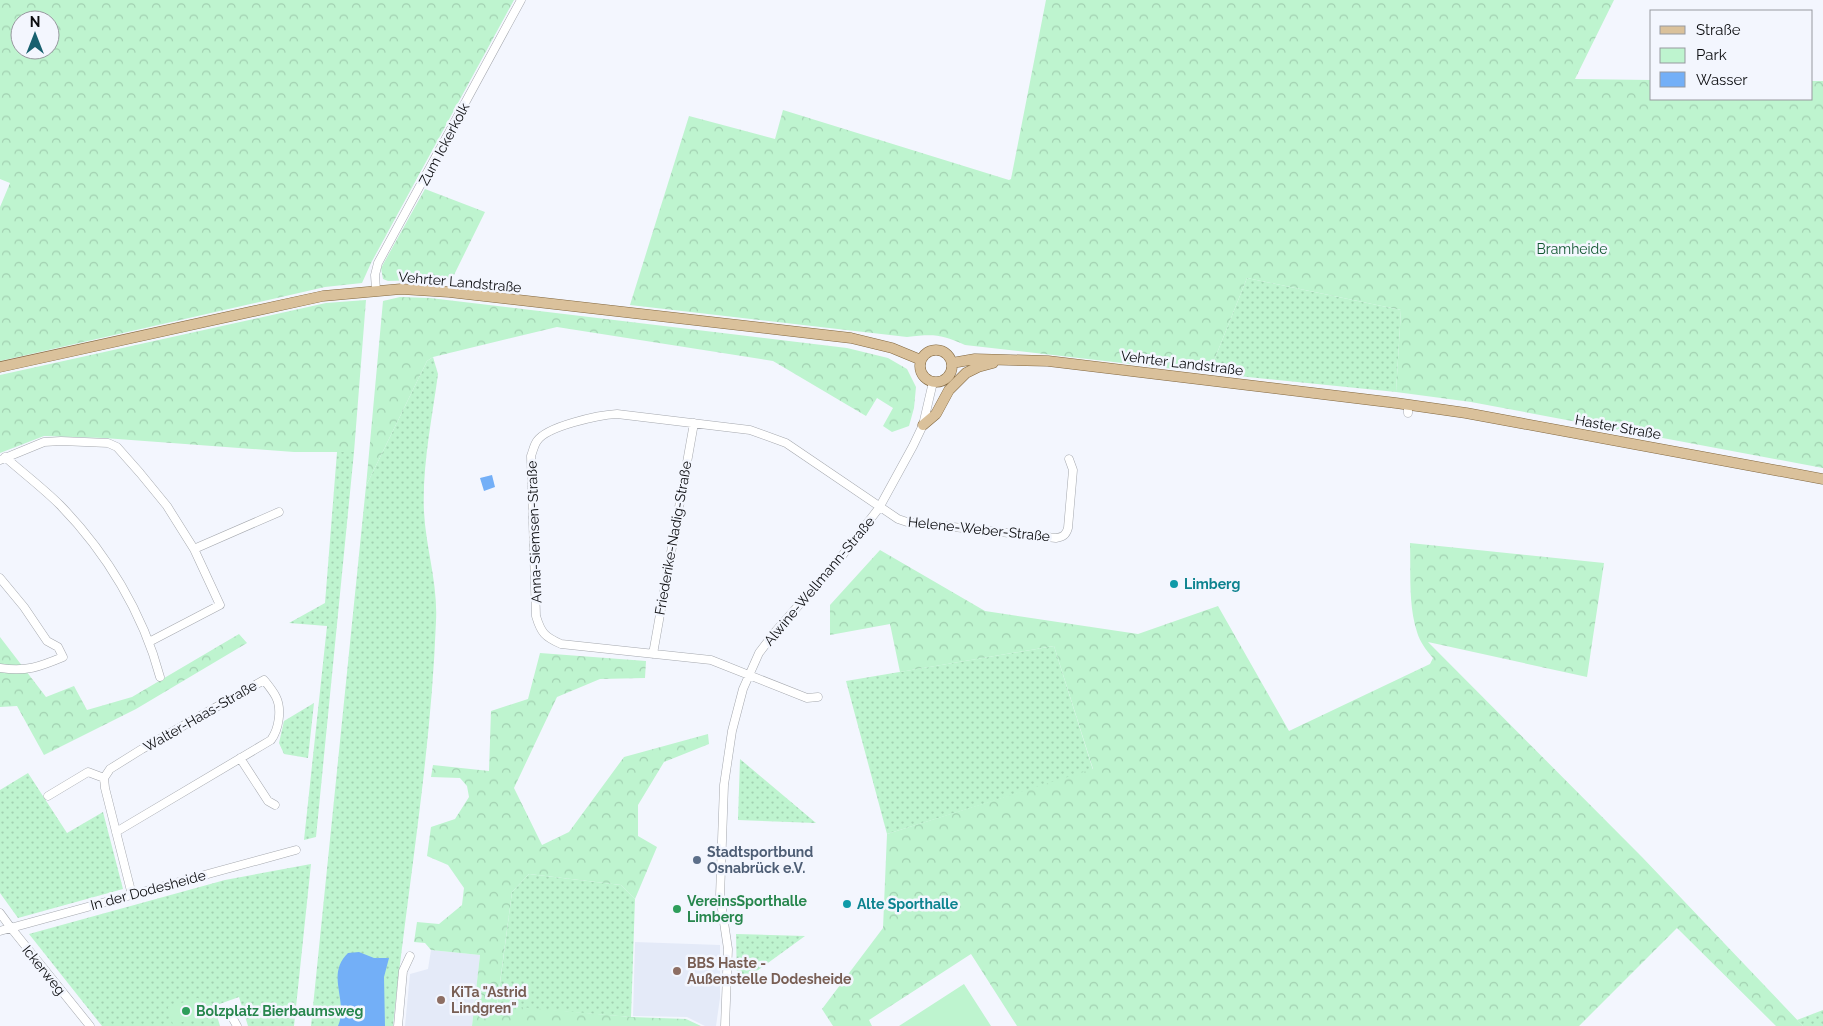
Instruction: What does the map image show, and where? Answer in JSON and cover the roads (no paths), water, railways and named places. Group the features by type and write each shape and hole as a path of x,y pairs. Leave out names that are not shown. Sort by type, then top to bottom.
{"main road":[{"name":"Vehrter Landstraße","path":"0,367 323,296 376,290 440,291 829,335 851,338 892,348 921,360"},
{"path":"934,350 940,350 948,355 952,363 952,370 941,381 933,382 922,374 920,370 921,360 927,352 934,350"},
{"name":"Vehrter Landstraße","path":"952,363 975,359 1000,358 1048,362 1408,409"},
{"path":"922,425 936,414 949,390 966,373 978,367 991,364 1000,358"},
{"name":"Haster Straße","path":"1408,409 1466,413 1823,479"}],"street":[{"name":"Zum Ickerkolk","path":"376,290 375,275 378,263 521,0"},
{"name":"Alwine-Wellmann-Straße","path":"725,1026 728,950 720,896 724,785 732,731 749,675 759,653 775,632 838,561 879,508 897,478 922,425 933,382"},
{"name":"Anna-Siemsen-Straße","path":"818,697 807,698 711,660 561,644 550,639 540,629 536,616 531,456 536,441 547,431 600,415 617,414 750,430 786,443 879,508"},
{"name":"Friederike-Nadig-Straße","path":"653,654 694,423"},
{"path":"149,642 220,605 194,550 167,506 117,447 108,443 44,442 3,458 59,504 96,546 120,583 149,642 160,677"},
{"name":"Helene-Weber-Straße","path":"879,508 907,522 1062,537 1066,534 1068,528 1073,470 1070,458"},
{"path":"194,550 279,512"},
{"path":"0,578 24,607 47,641 58,647 63,657 37,668 18,671 0,668"},
{"name":"Walter-Haas-Straße","path":"104,778 110,769 142,749 264,680 277,698 278,720 276,733 271,740 116,832"},
{"path":"240,758 268,801 275,805"},
{"path":"48,796 88,772 104,778 104,788 132,895"},
{"name":"In der Dodesheide","path":"0,932 296,850"},
{"name":"Ickerweg","path":"0,913 90,1026"},
{"path":"398,1026 403,970 410,956"},
{"path":"231,1015 237,1026"}],"water":[{"path":"492,475 495,487 484,491 480,478"},
{"path":"359,952 374,958 389,958 384,977 385,1026 338,1026 341,1017 341,1007 338,970 341,961 348,953"}],"place":[{"name":"Limberg","path":"1174,584"},
{"name":"Stadtsportbund Osnabrück e.V.","path":"697,860"},
{"name":"Alte Sporthalle","path":"847,904"},
{"name":"VereinsSporthalle Limberg","path":"677,909"},
{"name":"BBS Haste - Außenstelle Dodesheide","path":"677,971"},
{"name":"KiTa \"Astrid Lindgren\"","path":"441,1000"},
{"name":"Bolzplatz Bierbaumsweg","path":"186,1011"}],"park label":[{"name":"Bramheide","path":"1572,249"}]}
